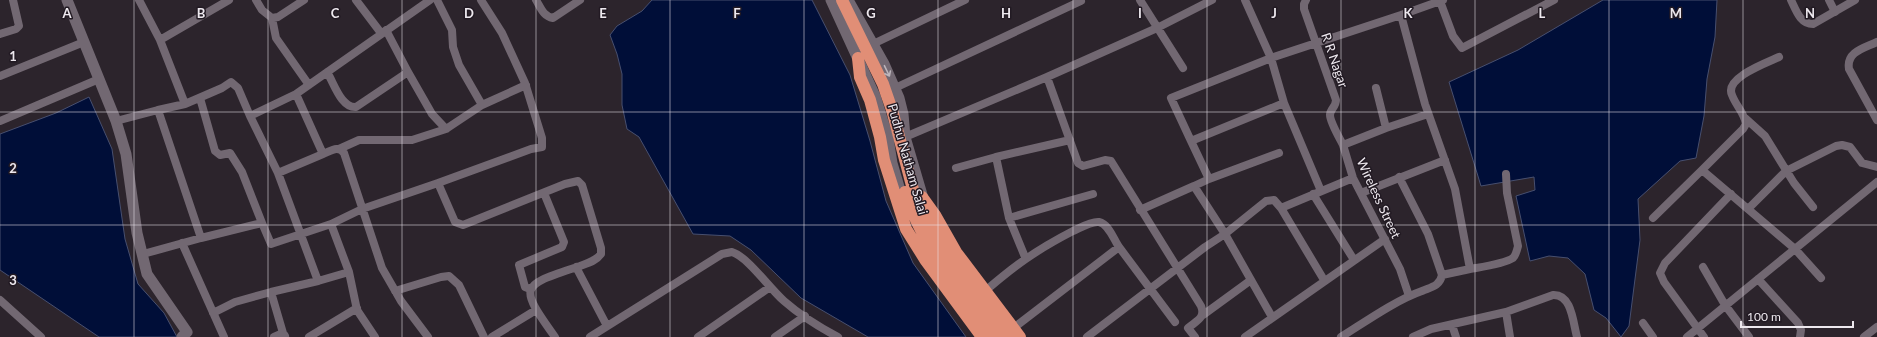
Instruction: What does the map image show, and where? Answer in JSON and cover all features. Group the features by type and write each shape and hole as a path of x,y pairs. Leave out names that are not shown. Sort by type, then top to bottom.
{"highway":[{"path":"834,0 869,69 880,97 890,126 898,169 910,209 928,242 952,279 994,337"},
{"path":"842,0 883,84 892,110 916,201 942,248 1014,335"},
{"path":"858,58 860,77 870,100 880,137 884,160 906,228 926,261 982,337"},
{"path":"922,197 935,215 956,252 1014,335"}],"main road":[{"path":"67,0 116,122 126,154 137,233 147,274 186,335"},
{"name":"Pudhu Natham Salai","path":"831,0 875,96 888,138 892,162 904,205 915,231 946,281 988,337"},
{"name":"Pudhu Natham Salai","path":"848,0 873,44 895,88 903,114 905,135 924,204 954,255 1014,335"}],"street":[{"path":"0,34 16,29 19,26 13,0"},
{"path":"139,0 160,40 185,104"},
{"path":"160,40 214,3 229,0"},
{"path":"256,0 262,10 272,18 276,38 309,85"},
{"path":"272,18 278,17 304,0"},
{"path":"356,0 383,31 432,114 446,129"},
{"path":"250,116 296,94 383,31 430,0"},
{"path":"437,0 452,30 453,47 459,65 482,105"},
{"path":"200,98 215,151 220,155 230,153 242,172 271,244 300,235 331,224 362,209 542,147 542,138 526,85 502,33 481,0"},
{"path":"536,0 543,13 548,17 553,18 580,0"},
{"path":"895,88 1081,0"},
{"path":"1140,0 1183,68"},
{"path":"905,135 1047,77 1157,28 1212,0"},
{"path":"1245,0 1271,58 1284,103 1321,191"},
{"path":"1209,179 1171,98 1271,58 1317,44 1441,1 1453,36 1462,48 1554,0"},
{"path":"1791,0 1798,14 1808,24 1821,21 1855,0"},
{"path":"1829,0 1835,12"},
{"path":"873,44 962,1"},
{"name":"R R Nagar","path":"1305,2 1304,9 1336,100 1330,117 1343,146"},
{"path":"1401,15 1428,114 1455,189 1470,269"},
{"path":"0,76 84,42"},
{"path":"1877,42 1857,51 1849,58 1848,63 1849,69 1877,120"},
{"path":"1779,57 1746,73 1730,87 1731,93 1745,118 1765,136 1786,171 1813,207"},
{"path":"327,72 345,103 351,107 356,107 408,72"},
{"path":"1047,77 1078,163 1083,166 1089,166 1105,160 1111,161 1140,210 1201,306 1203,315"},
{"path":"0,121 99,79"},
{"path":"116,122 185,104 231,82 238,88 278,173 318,281"},
{"path":"278,173 359,140 412,140 446,129 482,105 526,85"},
{"path":"1376,88 1386,128"},
{"path":"296,94 323,154"},
{"path":"1191,141 1284,103"},
{"path":"158,110 201,238"},
{"name":"Wireless Street","path":"1409,296 1400,269 1353,178 1343,146 1386,128 1428,114"},
{"path":"1652,218 1743,129 1746,124 1745,118"},
{"path":"956,168 1070,140"},
{"path":"1748,209 1786,171 1836,146 1842,145 1850,147 1862,163 1877,167"},
{"path":"339,149 344,153 382,268 395,291 428,337"},
{"path":"1140,210 1209,179 1279,153"},
{"path":"996,157 1009,218 1025,257"},
{"path":"1361,192 1445,160"},
{"path":"1702,170 1795,249 1821,278"},
{"path":"1442,275 1514,258 1517,253 1518,246 1507,193 1506,174"},
{"path":"1341,337 1409,296 1438,285 1441,282 1442,275 1428,234 1399,177"},
{"path":"1281,208 1353,178"},
{"path":"438,183 455,222 463,225 578,180 582,186 601,248 601,254 592,262 541,279 530,289 530,300 555,337"},
{"path":"1687,337 1877,182"},
{"path":"1194,186 1225,234 1272,317"},
{"path":"530,289 525,287 519,265 562,247 564,242 544,193"},
{"path":"1009,218 1093,194"},
{"path":"1313,194 1354,260"},
{"path":"1704,337 1664,282 1660,273 1665,263 1731,194"},
{"path":"1087,337 1176,268 1225,234 1266,200 1274,200 1281,208 1324,280"},
{"path":"983,293 1025,257 1047,244 1089,224 1097,222 1104,224 1119,248 1175,322"},
{"path":"142,254 262,223"},
{"path":"331,224 349,272 357,308 375,337"},
{"path":"1245,337 1324,280 1385,239"},
{"path":"182,243 224,337"},
{"path":"1014,335 1119,248"},
{"path":"590,337 727,252 737,253 784,301 819,327 838,337"},
{"path":"576,267 607,326"},
{"path":"1703,267 1725,305 1748,337"},
{"path":"213,312 235,302 349,272"},
{"path":"395,291 449,276 459,285 484,337"},
{"path":"1758,279 1798,323 1801,330 1800,337"},
{"path":"1195,337 1188,328 1203,315 1251,280"},
{"path":"698,337 770,287"},
{"path":"271,292 284,335 274,337"},
{"path":"1413,337 1423,331 1506,312 1553,295 1560,295 1564,297 1568,303 1577,337"},
{"path":"0,300 41,337"},
{"path":"309,337 357,308"},
{"path":"492,337 536,310"},
{"path":"1506,312 1510,337"},
{"path":"775,337 805,316"},
{"path":"1643,323 1653,337"},
{"path":"1452,325 1456,337"},
{"path":"1864,337 1877,327"}],"water":[{"path":"652,0 812,0 850,75 886,201 913,263 966,337 868,337 801,298 751,250 730,236 693,234 639,137 627,129 622,105 622,74 610,35 617,26 642,11"},
{"path":"1603,0 1717,0 1715,37 1707,79 1704,116 1696,158 1680,161 1638,199 1640,240 1629,326 1621,337 1606,318 1594,310 1585,274 1568,258 1549,256 1530,261 1516,196 1535,190 1534,177 1481,186 1449,82 1518,50"},
{"path":"89,97 112,149 125,239 138,284 164,313 177,337 99,337 0,270 0,134 56,113"}]}
